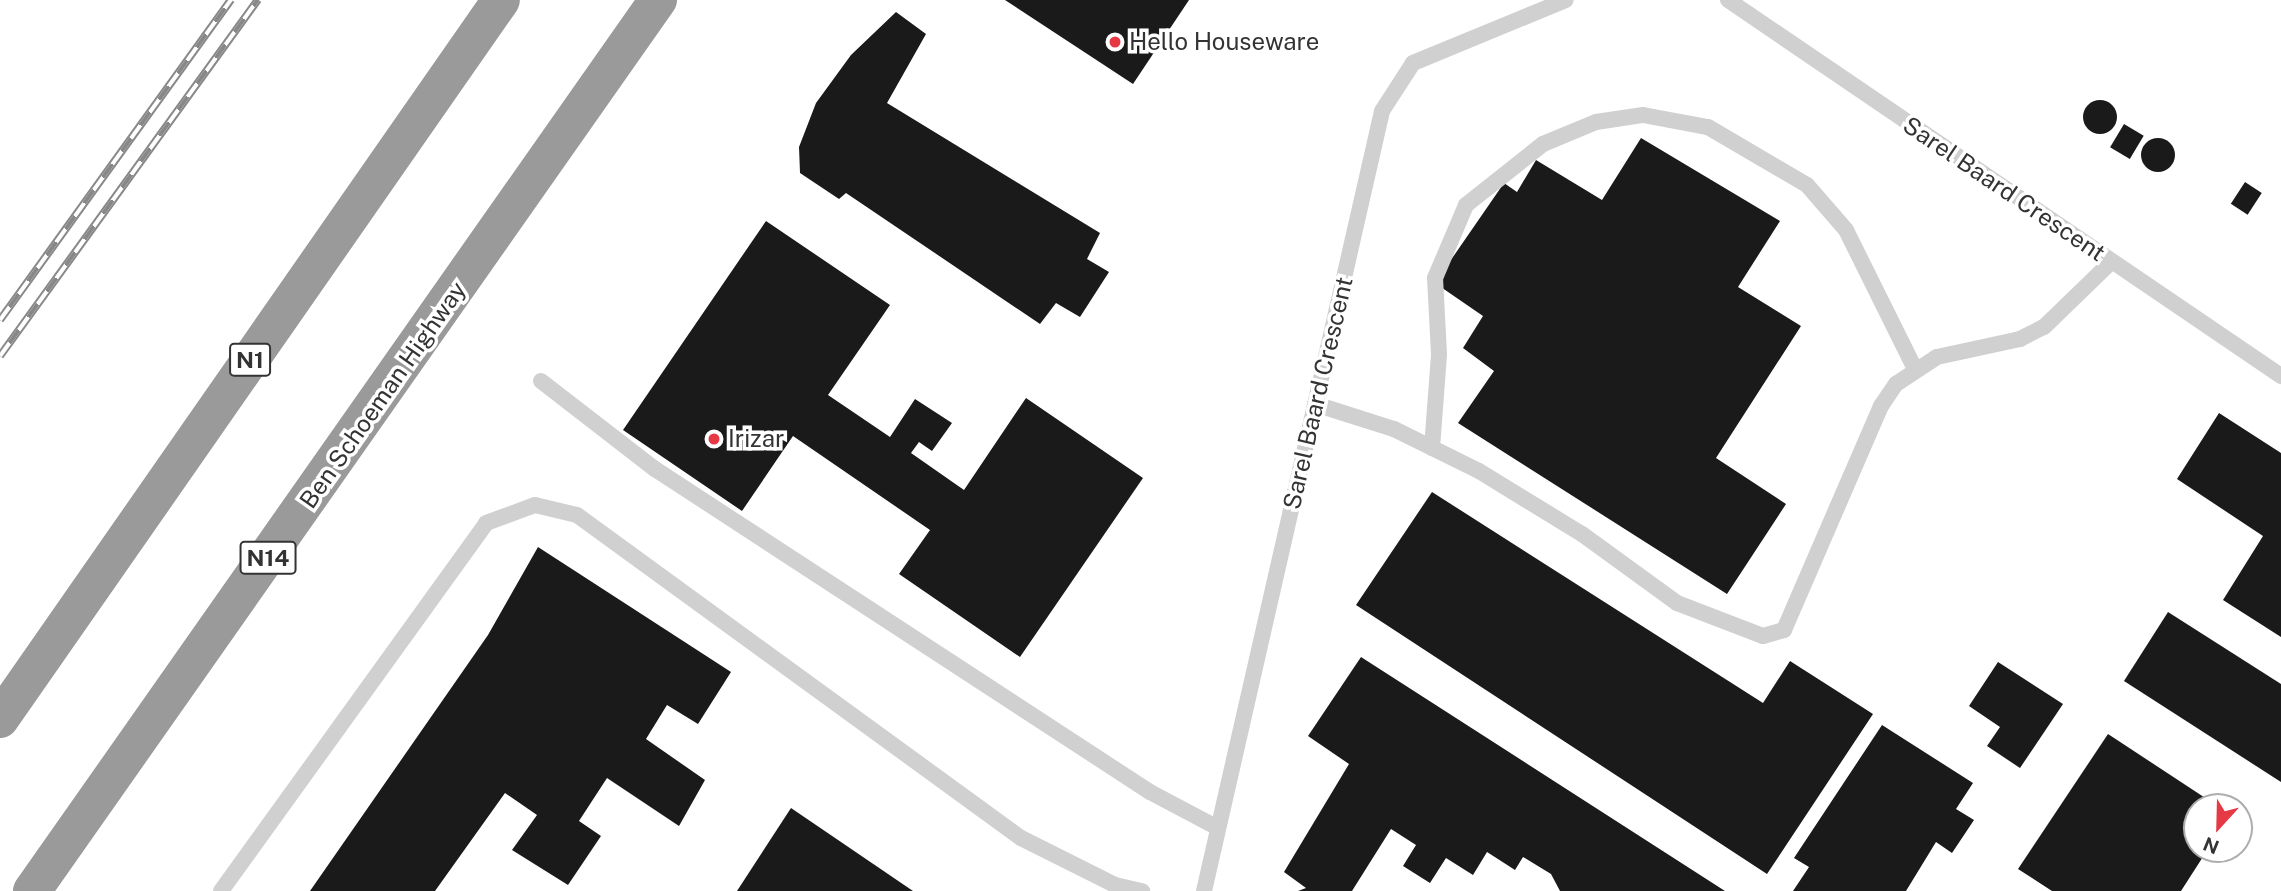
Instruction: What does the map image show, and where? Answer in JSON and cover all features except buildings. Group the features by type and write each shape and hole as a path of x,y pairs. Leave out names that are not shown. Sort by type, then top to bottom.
{"highway":[{"name":"N1","path":"0,719 501,0"},
{"name":"Ben Schoeman Highway","path":"32,891 503,226 658,0"},
{"path":"65,891 503,226"}],"lane":[{"name":"Sarel Baard Crescent","path":"1204,891 1382,111 1413,63 1566,0"},
{"name":"Sarel Baard Crescent","path":"1728,0 2281,376"},
{"path":"1432,448 1439,354 1435,278 1466,205 1543,144 1596,122 1643,115 1708,127 1807,184 1846,230 1915,369"},
{"path":"1315,404 1394,429 1432,448 1581,534 1677,603 1763,636 1784,630 1881,406 1896,384 1937,357 2020,339 2044,327 2111,262"},
{"path":"541,382 656,469 1150,792 1218,828"},
{"path":"221,891 486,523 535,505 577,514 1021,838 1115,885 1142,891"}],"railway":[{"path":"0,320 231,0"},
{"path":"0,356 258,0"}],"place":[{"name":"Hello Houseware","path":"1115,42"},
{"name":"Irizar","path":"714,439"}]}
